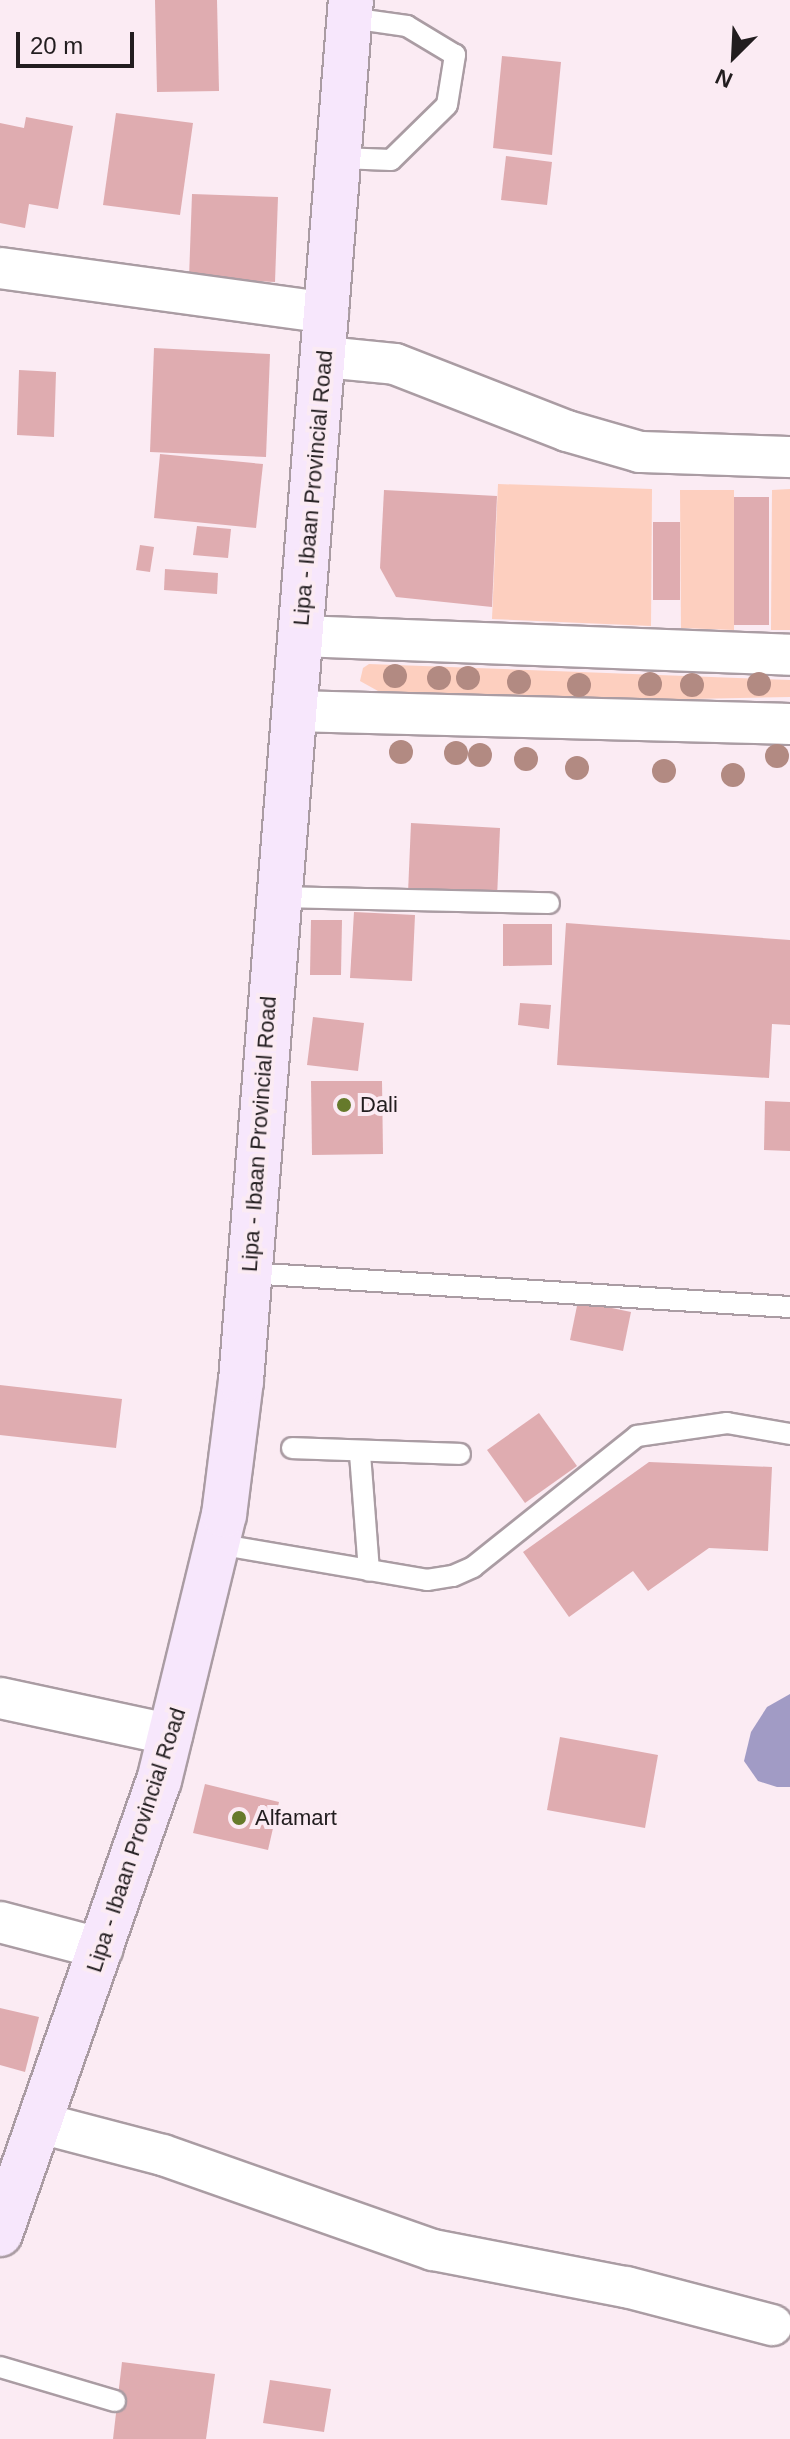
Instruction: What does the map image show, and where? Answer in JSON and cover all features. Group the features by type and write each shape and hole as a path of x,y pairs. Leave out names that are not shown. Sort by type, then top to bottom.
{"main road":[{"name":"Lipa - Ibaan Provincial Road","path":"0,2234 103,1949 172,1735 217,1544 233,1448 325,357 350,9"}],"street":[{"path":"0,268 328,313"},
{"path":"325,357 395,364 567,431 640,452 790,457"},
{"path":"300,636 790,655"},
{"path":"293,711 790,724"},
{"path":"0,1698 172,1735"},
{"path":"0,1922 103,1949"},
{"path":"40,2123 163,2155 433,2250 626,2287 772,2325"}],"lane":[{"path":"341,158 391,160 447,105 455,55 407,26 350,9"},
{"path":"278,897 549,903"},
{"path":"248,1273 790,1307"},
{"path":"217,1544 427,1580 473,1567 637,1436 727,1423 790,1434"},
{"path":"292,1448 360,1454 460,1454"},
{"path":"360,1454 369,1571"},
{"path":"0,2367 115,2401"}],"shaded area":[{"path":"498,484 652,489 651,626 492,619"},
{"path":"790,489 790,630 771,630 772,490"},
{"path":"680,490 734,490 734,630 681,628"},
{"path":"369,664 790,680 790,697 593,701 378,691 360,681 363,668"},
{"path":"790,1694 790,1787 777,1787 758,1781 744,1761 751,1732 767,1707"}],"building":[{"path":"155,0 217,0 219,91 157,92"},
{"path":"502,56 561,62 552,155 493,148"},
{"path":"116,113 193,123 180,215 103,205"},
{"path":"26,117 73,126 58,209 29,204 25,228 0,223 0,123 24,128"},
{"path":"506,156 552,162 547,205 501,200"},
{"path":"192,194 278,197 275,282 189,278"},
{"path":"154,348 270,354 266,457 150,452"},
{"path":"19,370 56,372 54,437 17,435"},
{"path":"160,454 263,464 256,528 154,518"},
{"path":"384,490 497,496 492,607 396,597 380,568"},
{"path":"734,497 769,497 769,625 734,625"},
{"path":"653,522 680,522 680,600 653,600"},
{"path":"197,526 231,529 228,558 193,555"},
{"path":"140,545 154,547 150,572 136,570"},
{"path":"165,569 218,573 217,594 164,590"},
{"path":"411,823 500,828 497,898 408,893"},
{"path":"354,912 415,915 412,981 350,978"},
{"path":"311,920 342,920 341,975 310,975"},
{"path":"566,923 790,940 790,1025 772,1024 769,1078 557,1065"},
{"path":"503,924 552,924 552,965 503,966"},
{"path":"520,1003 551,1005 549,1029 518,1025"},
{"path":"313,1017 364,1023 358,1071 307,1065"},
{"path":"311,1081 382,1081 383,1154 312,1155"},
{"path":"765,1101 790,1102 790,1151 764,1150"},
{"path":"578,1301 631,1312 623,1351 570,1340"},
{"path":"0,1385 122,1399 116,1448 0,1435"},
{"path":"539,1413 577,1466 525,1503 487,1450"},
{"path":"649,1462 772,1467 768,1551 709,1548 648,1591 633,1571 569,1617 523,1552"},
{"path":"560,1737 658,1755 645,1828 547,1810"},
{"path":"205,1784 279,1802 268,1850 193,1833"},
{"path":"0,2008 39,2017 25,2072 0,2065"},
{"path":"122,2362 215,2374 206,2439 113,2439"},
{"path":"270,2380 331,2389 324,2432 263,2423"}],"place":[{"name":"Dali","path":"344,1105"},
{"name":"Alfamart","path":"239,1818"}]}
